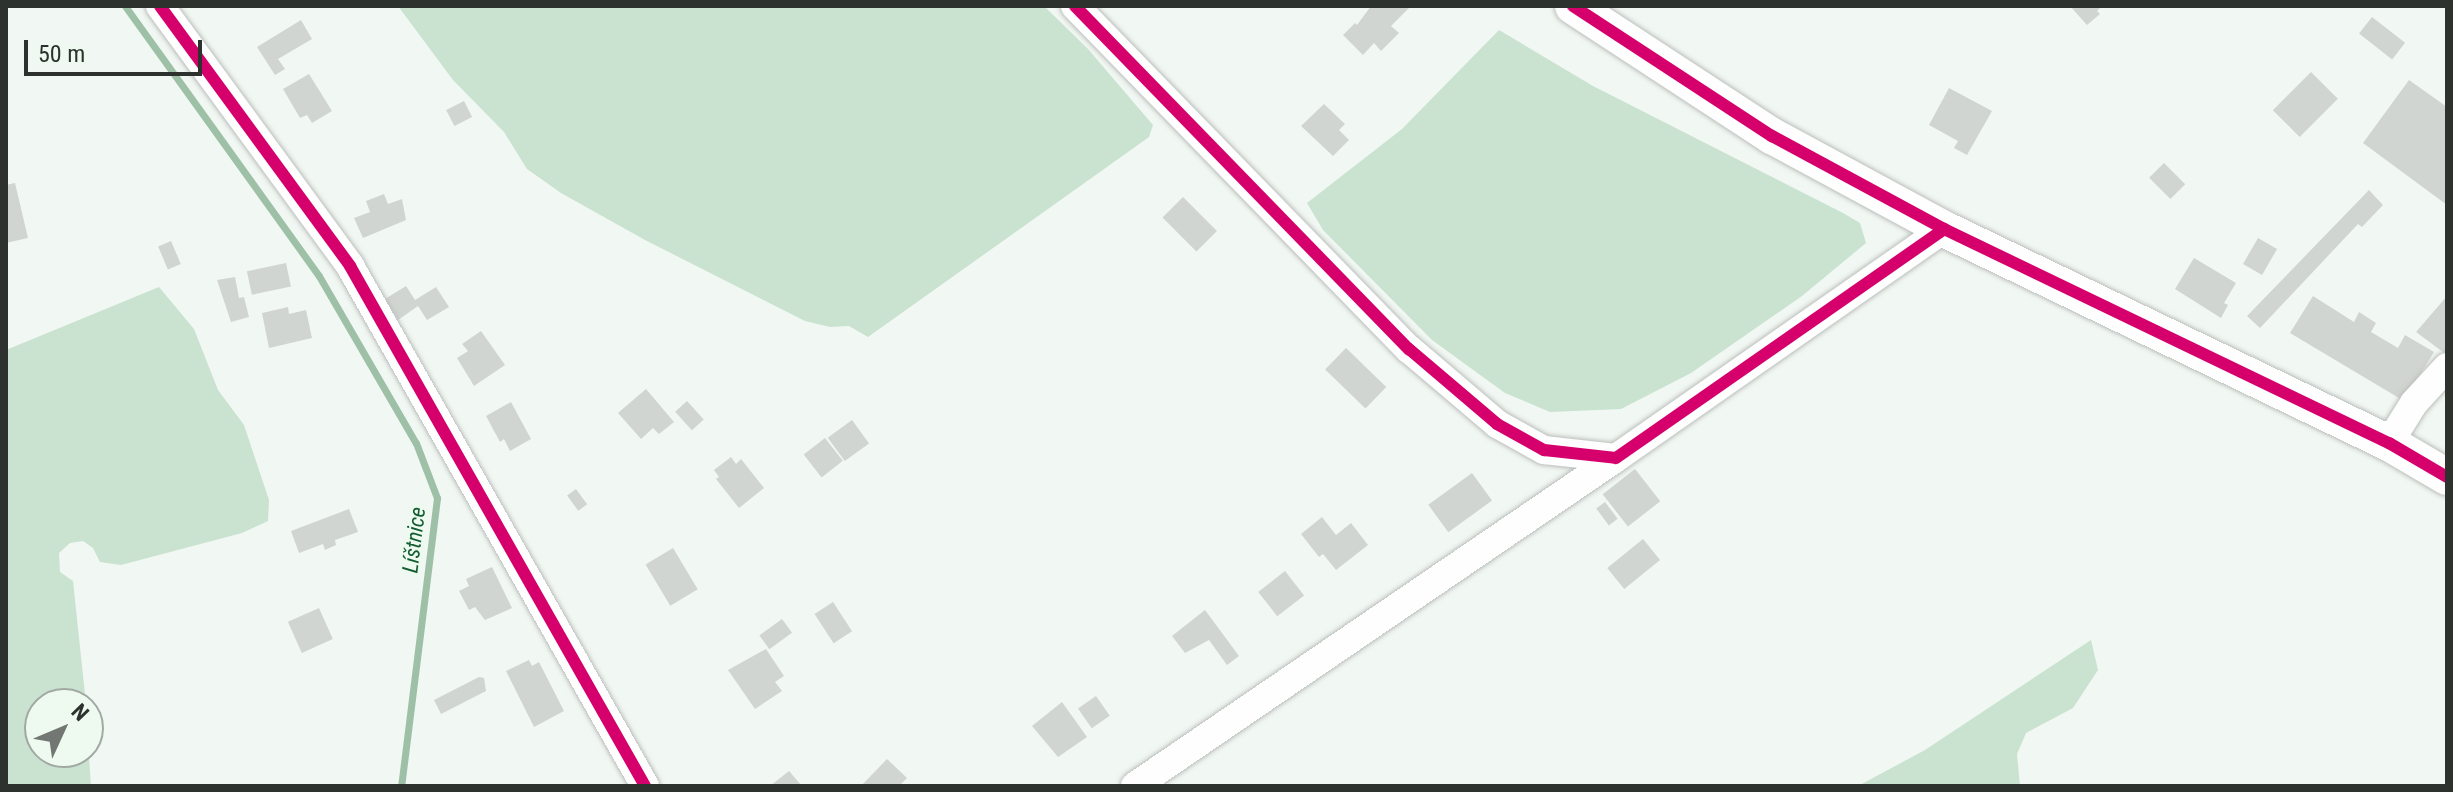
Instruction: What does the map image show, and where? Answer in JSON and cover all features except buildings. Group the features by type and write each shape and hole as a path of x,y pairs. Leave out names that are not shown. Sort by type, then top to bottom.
{"street":[{"path":"160,6 350,266 645,786"},
{"path":"1075,6 1409,349 1497,424 1544,450 1616,458"},
{"path":"1573,6 1772,136 1944,229 2389,443 2447,477"},
{"path":"1135,786 1616,458 1944,229"},
{"path":"2389,443 2414,403 2447,367"}],"green space":[{"path":"398,6 1044,6 1088,49 1153,125 1149,137 868,337 849,326 830,327 805,321 645,240 561,193 527,169 504,132 453,80"},
{"path":"1499,30 1593,86 1843,213 1860,223 1866,243 1802,296 1691,373 1621,409 1550,412 1505,393 1432,340 1323,230 1307,203 1402,129"},
{"path":"159,287 194,329 218,390 244,425 269,500 268,521 242,533 121,565 100,562 93,548 83,541 70,543 59,553 60,572 73,581 84,688 24,688 24,768 90,768 91,786 6,786 6,350"},
{"path":"2091,640 2098,670 2073,708 2026,733 2017,754 2020,786 1858,786 1925,750"}],"waterway":[{"name":"Líštnice","path":"125,6 319,276 416,443 437,498 401,786"}],"cycle path":[{"path":"160,6 350,266 645,786"},
{"path":"1075,6 1409,349 1497,424 1544,450 1616,458 1944,229"},
{"path":"1573,6 1772,136 1944,229 2389,443 2447,477"}]}
